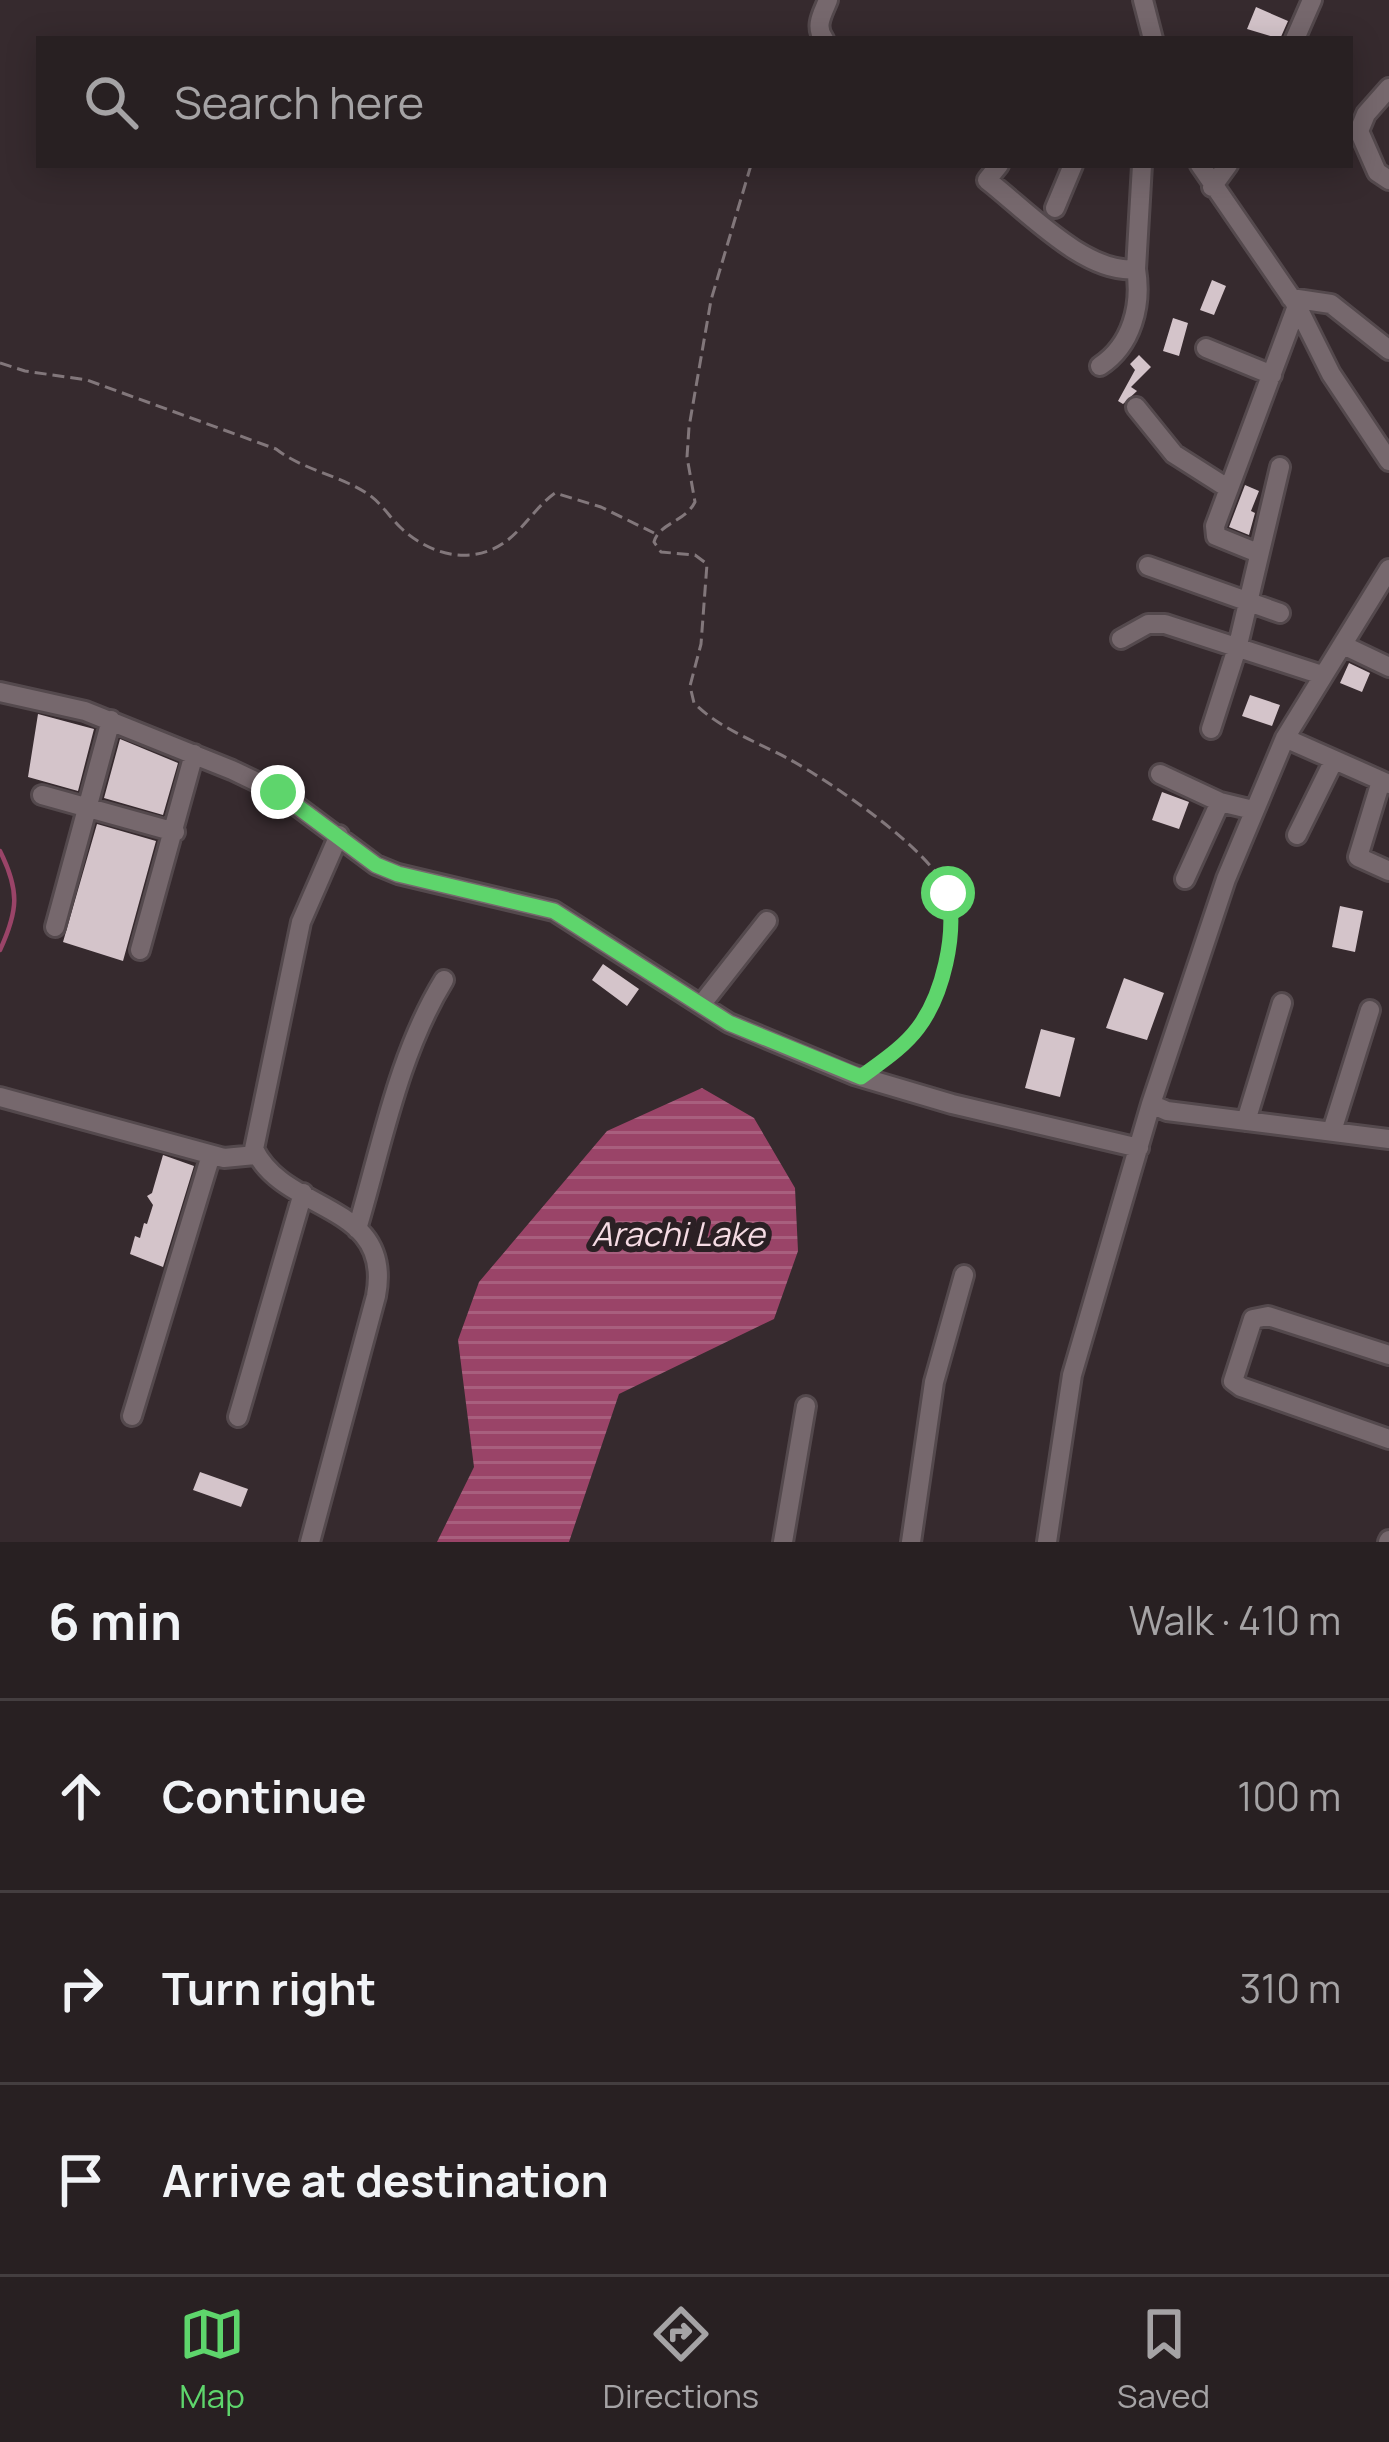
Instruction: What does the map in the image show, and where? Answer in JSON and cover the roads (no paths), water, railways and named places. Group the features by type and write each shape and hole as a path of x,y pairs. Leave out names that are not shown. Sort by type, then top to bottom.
{"street":[{"path":"823,36 819,21 828,0"},
{"path":"1148,20 1162,0"},
{"path":"1296,36 1312,0"},
{"path":"1389,88 1366,114 1359,130 1377,172 1389,180"},
{"path":"997,168 987,180 1093,263 1112,270 1136,269"},
{"path":"1055,208 1072,168"},
{"path":"1100,366 1128,337 1136,312 1142,168"},
{"path":"1202,168 1294,302 1331,374 1389,461"},
{"path":"1212,187 1226,168"},
{"path":"1294,302 1331,304 1389,350"},
{"path":"1258,553 1216,536 1215,526 1294,302"},
{"path":"1206,349 1272,375"},
{"path":"1136,407 1174,454 1228,489"},
{"path":"1211,729 1238,645 1280,467"},
{"path":"1148,566 1280,614"},
{"path":"1047,1542 1072,1375 1151,1104 1253,810 1285,738 1386,581"},
{"path":"1121,639 1156,622 1322,675"},
{"path":"1343,645 1389,667"},
{"path":"0,692 111,720 278,792 376,865 398,874 554,911 701,1005 766,1040 861,1077 952,1104 1138,1148"},
{"path":"55,927 111,720"},
{"path":"1285,738 1385,783 1358,857 1389,871"},
{"path":"140,950 194,754"},
{"path":"1297,836 1334,760"},
{"path":"1160,774 1220,802 1253,810"},
{"path":"42,794 175,832"},
{"path":"1185,879 1220,802"},
{"path":"310,1542 380,1274 370,1241 357,1228 260,1162 254,1149 301,922 339,835"},
{"path":"701,1005 767,921"},
{"path":"357,1228 410,1046 444,980"},
{"path":"1246,1121 1282,1004"},
{"path":"1332,1131 1370,1010"},
{"path":"0,1097 234,1160 256,1155"},
{"path":"1151,1104 1167,1111 1389,1139"},
{"path":"132,1416 212,1155"},
{"path":"238,1417 302,1193"},
{"path":"911,1542 928,1408 964,1275"},
{"path":"1389,1355 1268,1316 1253,1319 1233,1381 1389,1439"},
{"path":"783,1542 806,1406"}],"water":[{"name":"Arachi Lake","path":"702,1088 754,1118 795,1188 798,1251 774,1319 619,1394 569,1542 437,1542 474,1467 458,1340 479,1282 607,1131"}],"waterway":[{"path":"0,851 14,901 0,950"}]}
